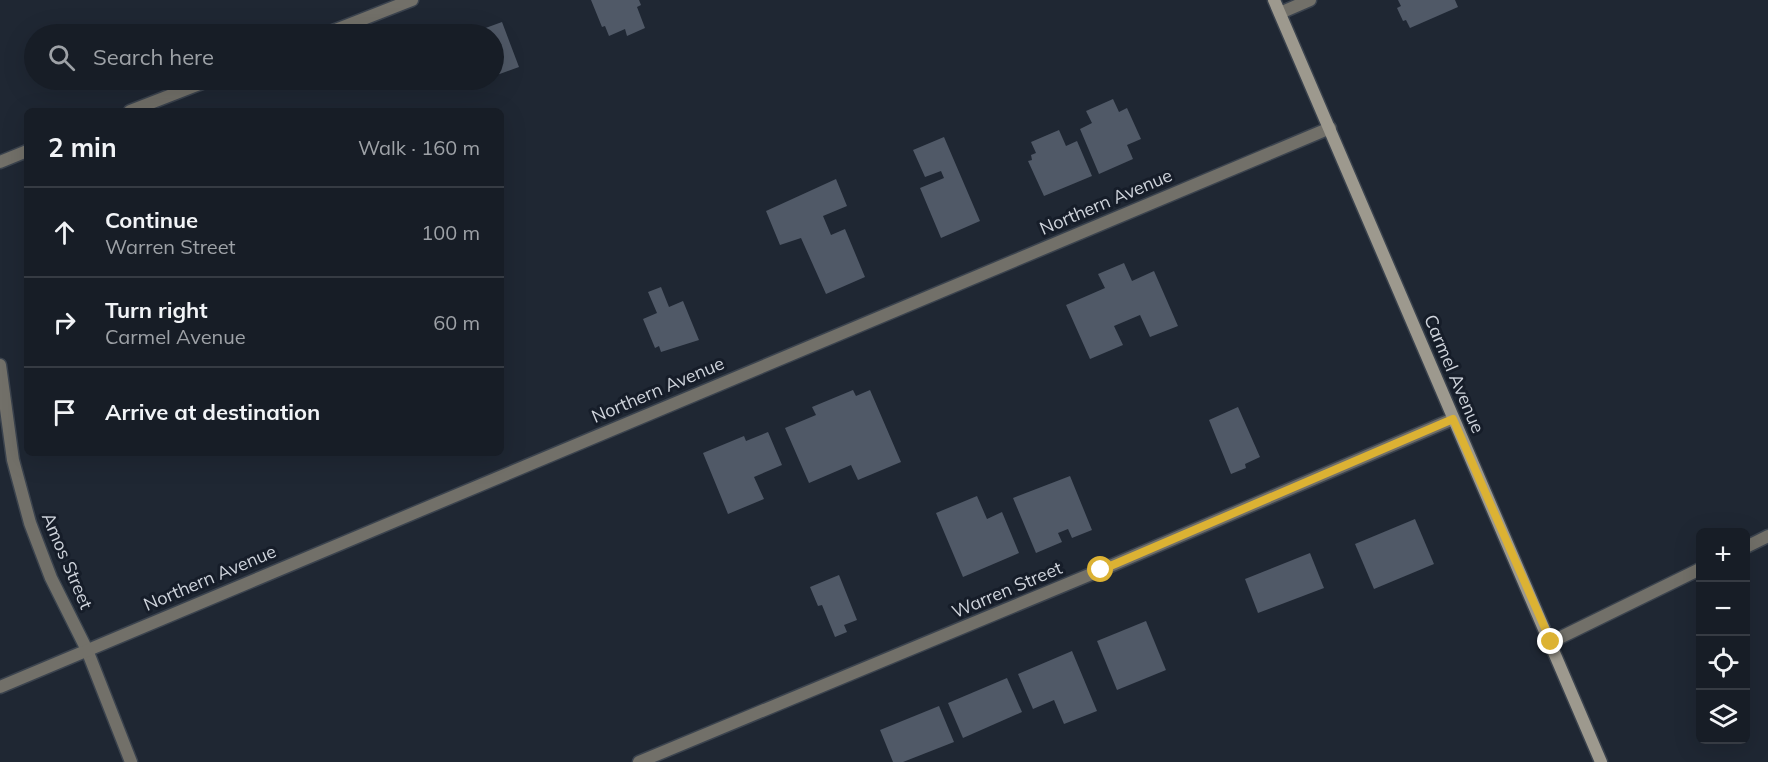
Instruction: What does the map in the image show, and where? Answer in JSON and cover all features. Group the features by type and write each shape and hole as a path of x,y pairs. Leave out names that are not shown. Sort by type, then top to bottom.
{"main road":[{"name":"Carmel Avenue","path":"1274,0 1601,762"}],"street":[{"path":"350,24 412,0"},
{"path":"1280,13 1310,0"},
{"path":"138,108 184,90"},
{"name":"Northern Avenue","path":"0,687 1330,128"},
{"path":"0,162 24,152"},
{"name":"Amos Street","path":"0,365 2,393 13,460 30,523 51,578 87,650 131,762"},
{"name":"Warren Street","path":"639,762 1090,574 1453,419"},
{"path":"1750,545 1768,536"},
{"path":"1551,642 1696,571"}],"building":[{"path":"591,0 639,0 641,5 637,7 645,28 627,36 625,29 609,36 605,26 602,27"},
{"path":"1398,0 1455,0 1458,7 1410,28 1406,20 1403,21 1397,8 1401,6"},
{"path":"504,27 519,67 504,72"},
{"path":"1113,99 1119,112 1127,108 1141,139 1127,145 1133,159 1099,174 1080,129 1092,123 1086,111"},
{"path":"1059,130 1066,146 1077,141 1092,176 1044,196 1028,161 1032,160 1031,155 1036,153 1031,142"},
{"path":"944,137 980,221 941,238 920,188 944,178 941,171 925,177 913,150"},
{"path":"836,179 847,206 823,216 831,235 845,229 865,277 826,294 801,238 780,245 766,211"},
{"path":"1124,263 1132,281 1154,271 1178,326 1150,337 1140,315 1114,326 1123,345 1090,359 1066,305 1105,288 1098,274"},
{"path":"661,287 669,307 683,301 699,340 661,352 659,346 655,348 643,319 657,313 648,292"},
{"path":"853,390 856,396 870,390 901,462 858,480 851,465 809,483 785,428 816,415 812,407"},
{"path":"1238,407 1260,457 1245,464 1246,468 1231,474 1209,420"},
{"path":"768,432 782,465 754,477 764,499 728,514 703,453 744,436 746,441"},
{"path":"1070,476 1092,530 1072,538 1068,529 1058,533 1062,542 1036,553 1013,498"},
{"path":"977,496 987,519 1002,512 1019,553 963,577 936,513"},
{"path":"1415,519 1434,564 1374,589 1355,544"},
{"path":"1310,553 1324,588 1258,613 1245,579"},
{"path":"839,575 857,620 844,625 847,632 835,637 822,605 818,606 810,587"},
{"path":"1146,621 1166,670 1117,690 1097,641"},
{"path":"1072,651 1097,711 1064,724 1054,700 1033,709 1018,674"},
{"path":"1007,678 1022,712 963,738 948,703"},
{"path":"939,706 954,742 903,762 893,762 880,730"}],"route":[{"path":"1101,570 1453,419 1551,642"}]}
